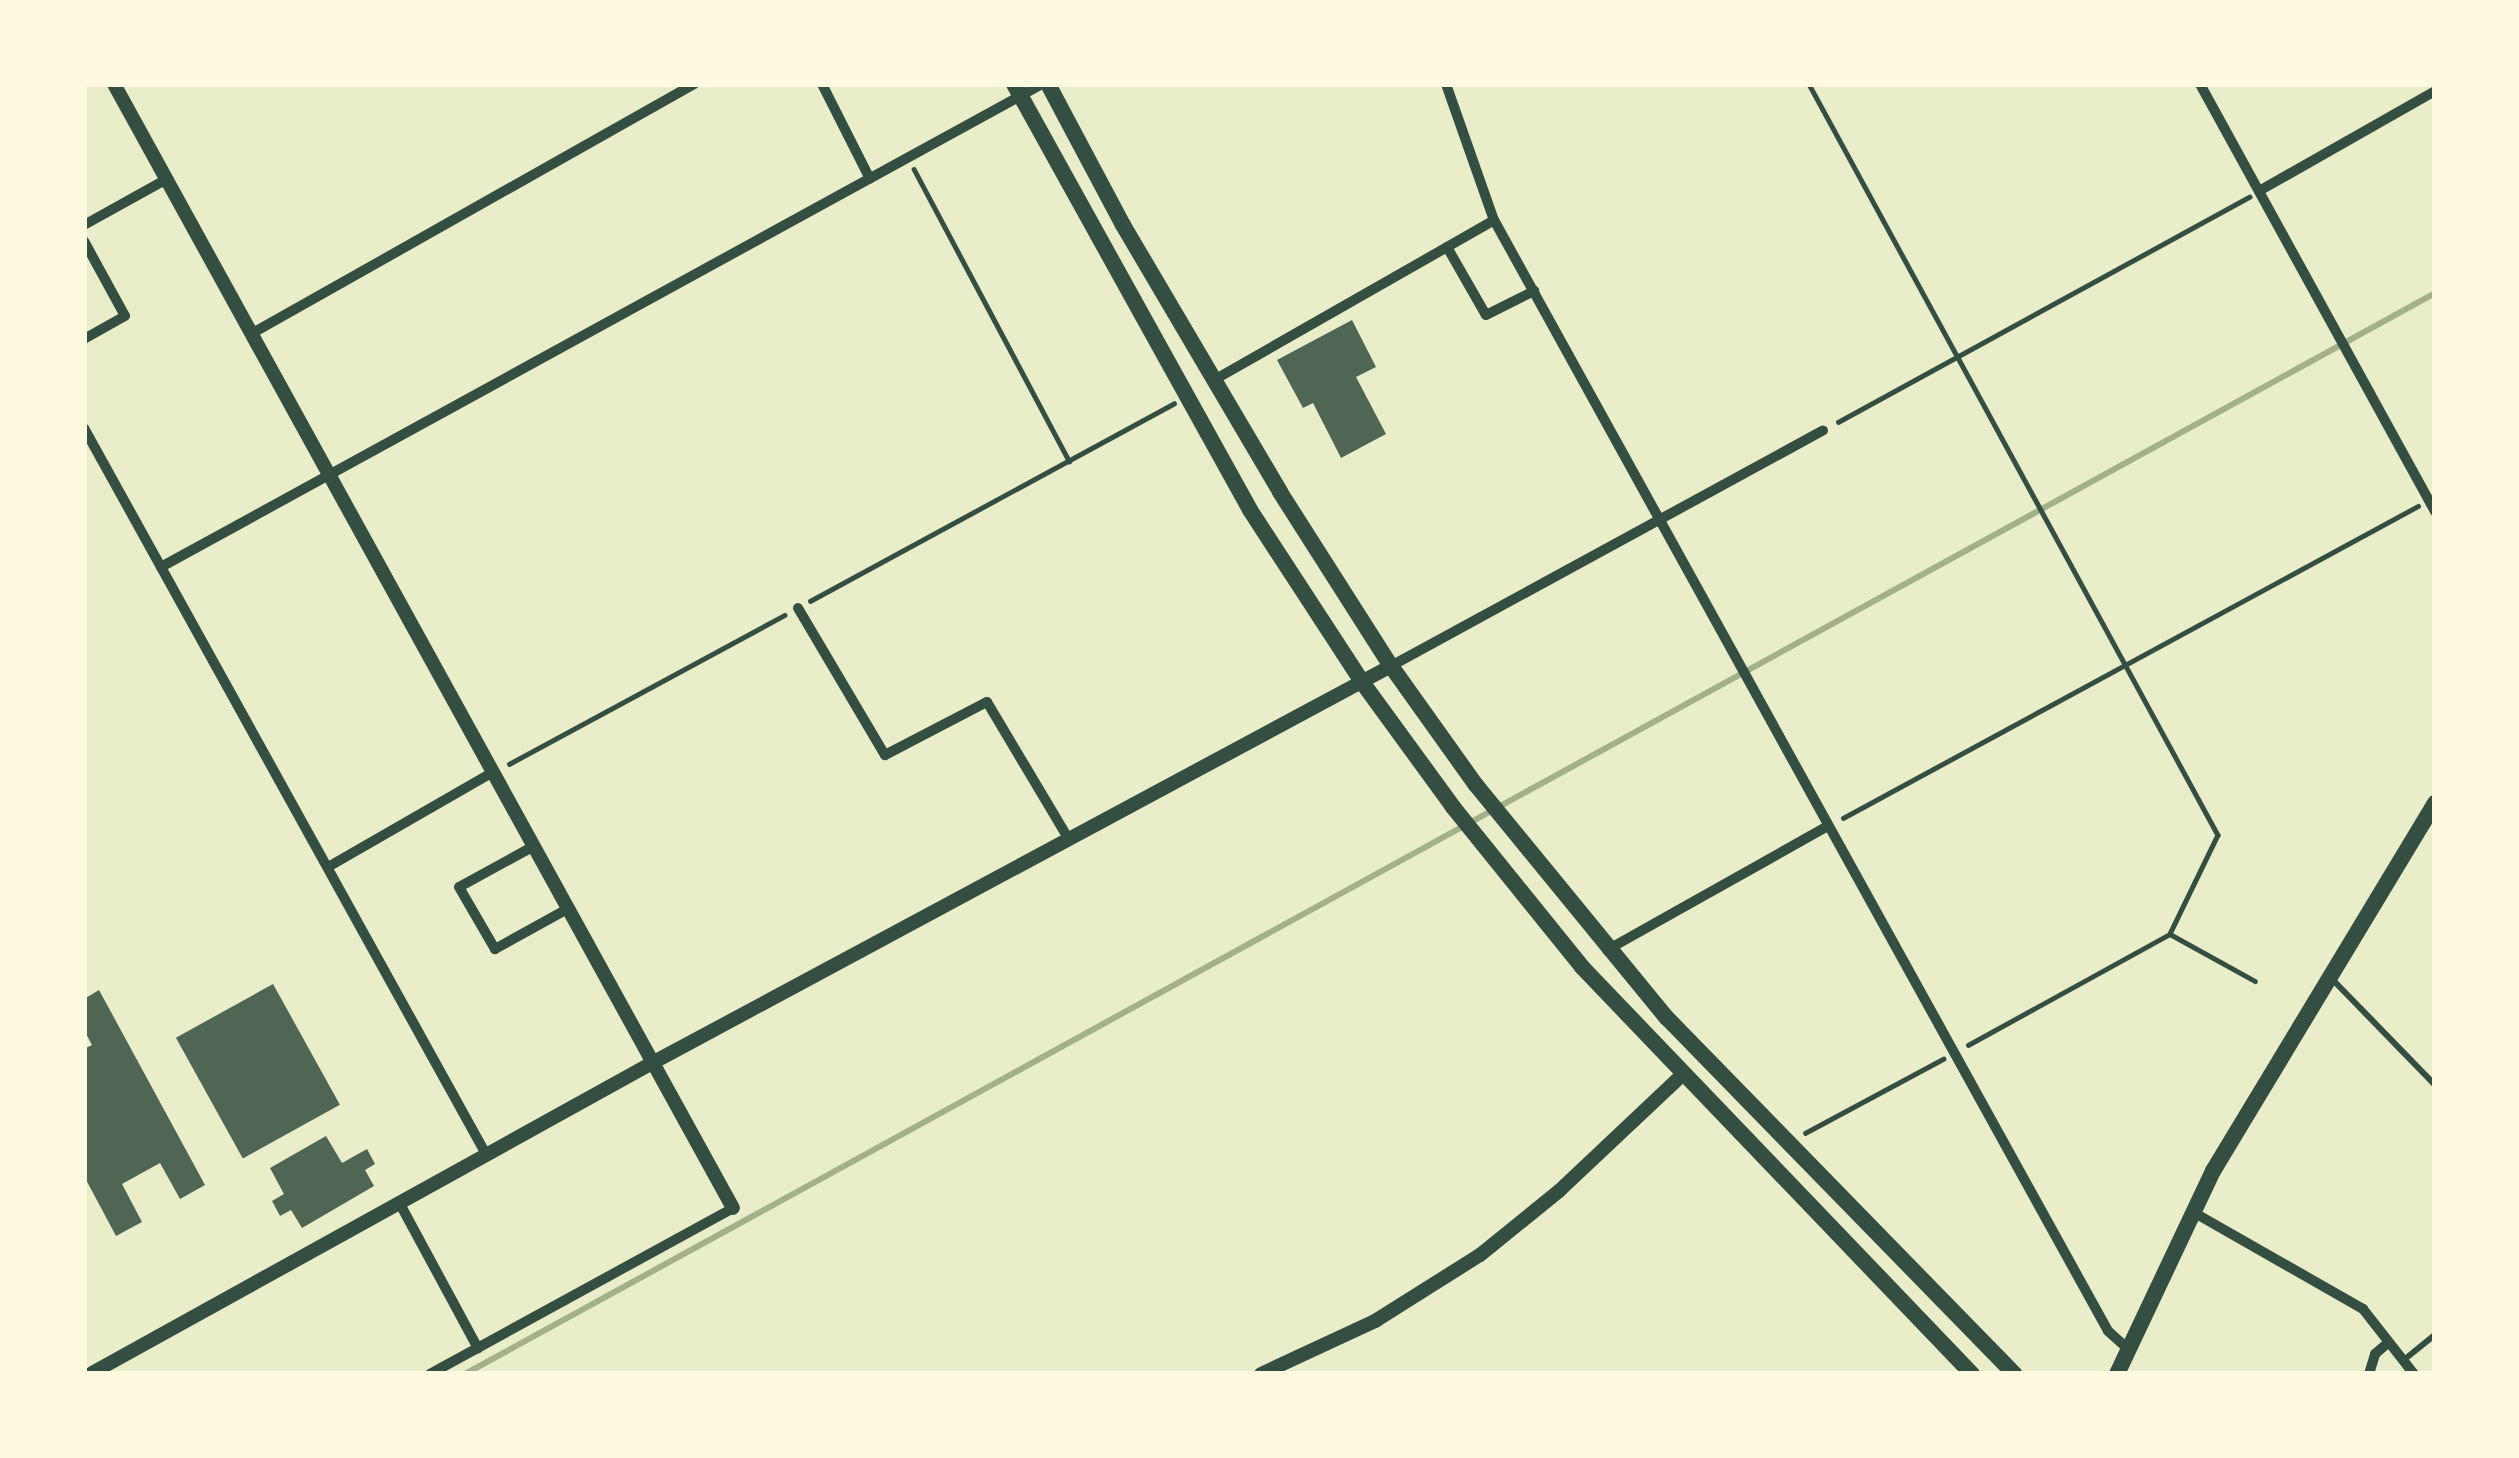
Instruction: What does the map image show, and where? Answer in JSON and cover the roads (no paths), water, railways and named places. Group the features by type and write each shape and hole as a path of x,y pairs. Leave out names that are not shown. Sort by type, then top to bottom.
{"main road":[{"path":"1045,84 1214,380 1390,666 1607,950 2015,1374"},
{"path":"1017,90 1250,510 1362,682 1537,912 1683,1074 1972,1374"},
{"path":"2117,1374 2191,1211 2435,803"}],"street":[{"path":"113,84 733,1208 430,1374"},
{"path":"251,334 694,84"},
{"path":"822,84 869,179"},
{"path":"161,568 908,159 1017,90 1045,84"},
{"path":"1446,84 1494,220 2108,1331 2128,1349"},
{"path":"2200,84 2432,506"},
{"path":"2259,191 2435,91"},
{"path":"84,225 165,180"},
{"path":"1214,380 1494,220"},
{"path":"84,241 125,316 84,339"},
{"path":"1447,247 1486,315 1534,291"},
{"path":"84,428 487,1156"},
{"path":"84,1360 92,1374 654,1062 1823,430"},
{"path":"797,608 884,755 987,702 1068,838"},
{"path":"328,867 494,772"},
{"path":"1607,950 1828,826"},
{"path":"534,846 459,887 495,950 569,908"},
{"path":"1261,1374 1376,1321 1480,1255 1559,1191 1683,1074"},
{"path":"400,1204 478,1348"},
{"path":"2191,1211 2363,1309 2414,1374"},
{"path":"2369,1374 2375,1354 2389,1342"}],"lane":[{"path":"2329,976 2435,1085"},
{"path":"2403,1360 2435,1335"}],"waterway":[{"path":"465,1374 2435,293"}]}
